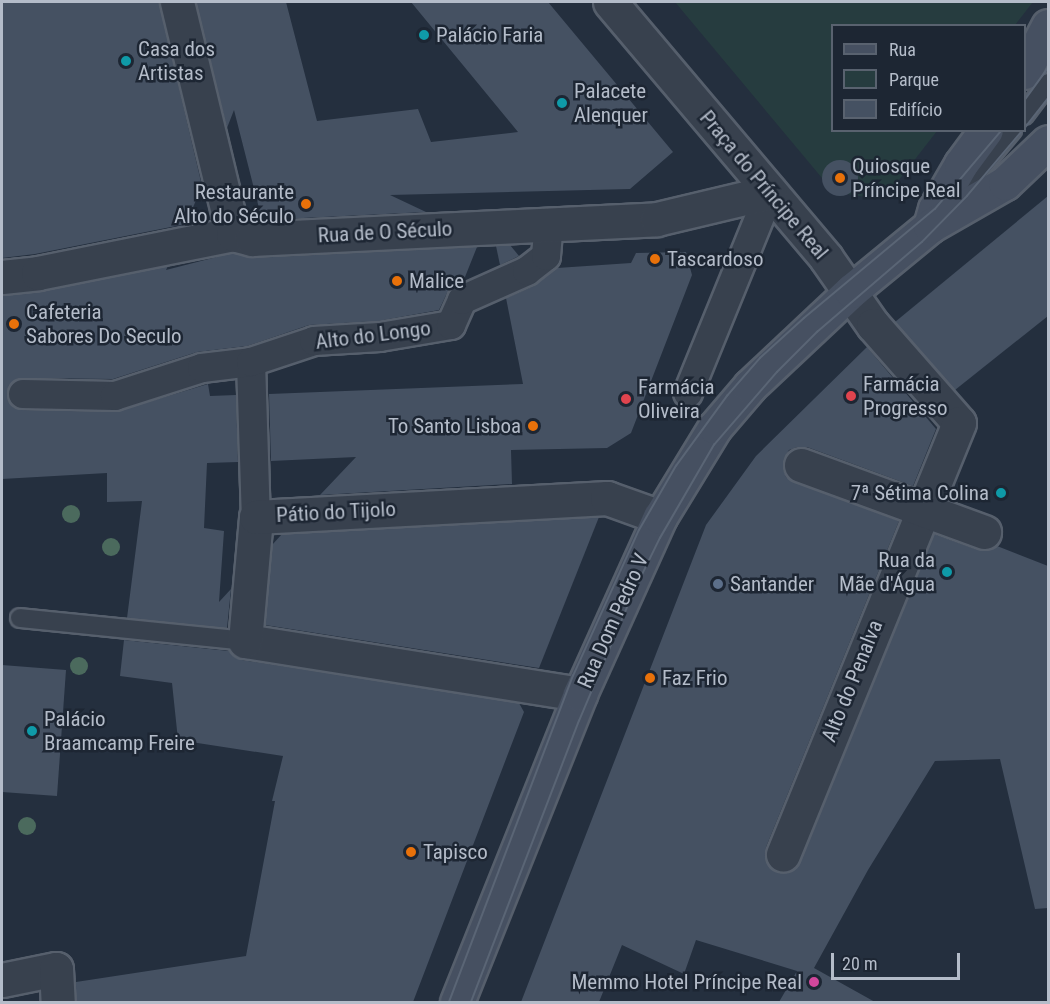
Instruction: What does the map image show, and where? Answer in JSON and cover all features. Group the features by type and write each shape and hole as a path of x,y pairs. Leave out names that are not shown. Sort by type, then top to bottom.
{"main road":[{"path":"1026,68 1048,26"},
{"path":"930,226 935,209 961,164 985,132"},
{"path":"851,291 930,226 1005,183 1048,142"},
{"name":"Rua Dom Pedro V","path":"458,1002 579,694 660,517 715,428 750,386 851,291"}],"street":[{"path":"177,2 233,234"},
{"name":"Praça do Príncipe Real","path":"610,2 820,251 851,291"},
{"path":"688,393 770,192"},
{"name":"Rua de O Século","path":"2,277 38,273 233,234 252,239 657,219 770,192"},
{"name":"Alto do Longo","path":"23,394 115,396 202,368 252,362 314,341 380,337 451,325 462,300 527,271 546,256 549,224"},
{"path":"851,291 873,325 959,423 922,508"},
{"path":"252,362 256,517"},
{"path":"801,465 984,532"},
{"name":"Pátio do Tijolo","path":"245,641 256,517 607,498 660,517"},
{"name":"Alto do Penalva","path":"783,854 922,508"},
{"path":"245,641 579,694"},
{"path":"2,980 56,969 58,1002"}],"lane":[{"path":"1026,112 1048,83"},
{"path":"930,226 1010,132"},
{"path":"20,618 245,641"}],"green space":[{"path":"675,2 1033,2 1016,24 831,24 831,132 936,132 895,185 881,193 865,197 841,193 822,178"}],"building":[{"path":"2,2 159,2 202,186 186,224 35,254 2,258"},
{"path":"196,2 286,2 317,121 418,109 431,142 518,132 411,2 548,2 673,152 630,189 390,195 426,212 262,220 234,110 227,128"},
{"name":"Quiosque Príncipe Real","path":"840,160 853,165 858,178 853,191 840,196 827,191 822,178 827,165"},
{"path":"1048,196 1048,316 955,390 895,322"},
{"path":"510,245 519,256 500,265 496,246"},
{"path":"477,247 463,282 447,293 439,310 378,321 309,325 247,346 197,352 113,379 23,378 9,385 8,401 14,408 23,410 115,412 208,384 210,396 236,395 238,462 207,463 204,528 224,531 219,602 231,589 227,628 127,618 142,501 107,502 107,473 2,479 2,295 42,291 168,266 166,270 232,253 253,258"},
{"path":"686,252 692,275 631,433 607,448 511,450 512,484 320,495 356,457 271,461 269,394 523,384 506,298 534,286 557,268 631,263 636,253"},
{"path":"867,347 936,429 913,486 807,447 789,450 784,458 783,469 786,477 794,482 899,521 766,847 765,857 769,866 776,872 785,873 794,869 800,861 934,534 978,550 988,550 997,546 1048,566 1048,908 1035,909 1000,759 935,761 868,870 814,968 875,1002 779,1002 797,971 696,940 684,974 622,945 599,1002 521,1002 706,525 756,456"},
{"path":"599,517 539,668 265,625 272,545 282,534"},
{"path":"124,640 229,651 242,660 519,703 524,712 413,1002 76,1002 76,982 246,956 275,801 272,801 283,756 178,740 172,683 120,676"},
{"name":"Palácio Braamcamp Freire","path":"2,665 66,670 57,796 2,792"}],"tram line":[{"path":"1026,98 1048,68"},
{"path":"1026,126 1048,98"},
{"path":"449,1002 573,676 639,530 676,466 727,396 760,358 804,318 935,209 1000,132"},
{"path":"471,1002 579,721 633,593 660,538 714,445 777,372 817,332 922,242 967,196 1021,132"}],"place":[{"name":"Palácio Faria","path":"424,35"},
{"name":"Casa dos Artistas","path":"126,61"},
{"name":"Palacete Alenquer","path":"562,103"},
{"name":"Quiosque Príncipe Real","path":"840,178"},
{"name":"Restaurante Alto do Século","path":"306,204"},
{"name":"Tascardoso","path":"655,259"},
{"name":"Malice","path":"397,281"},
{"name":"Cafeteria Sabores Do Seculo","path":"14,324"},
{"name":"Farmácia Progresso","path":"851,396"},
{"name":"Farmácia Oliveira","path":"626,399"},
{"name":"To Santo Lisboa","path":"533,426"},
{"name":"7ª Sétima Colina","path":"1001,493"},
{"name":"Rua da Mãe d'Água","path":"947,572"},
{"name":"Santander","path":"718,584"},
{"name":"Faz Frio","path":"650,678"},
{"name":"Palácio Braamcamp Freire","path":"32,731"},
{"name":"Tapisco","path":"411,852"},
{"name":"Memmo Hotel Príncipe Real","path":"814,982"}]}
